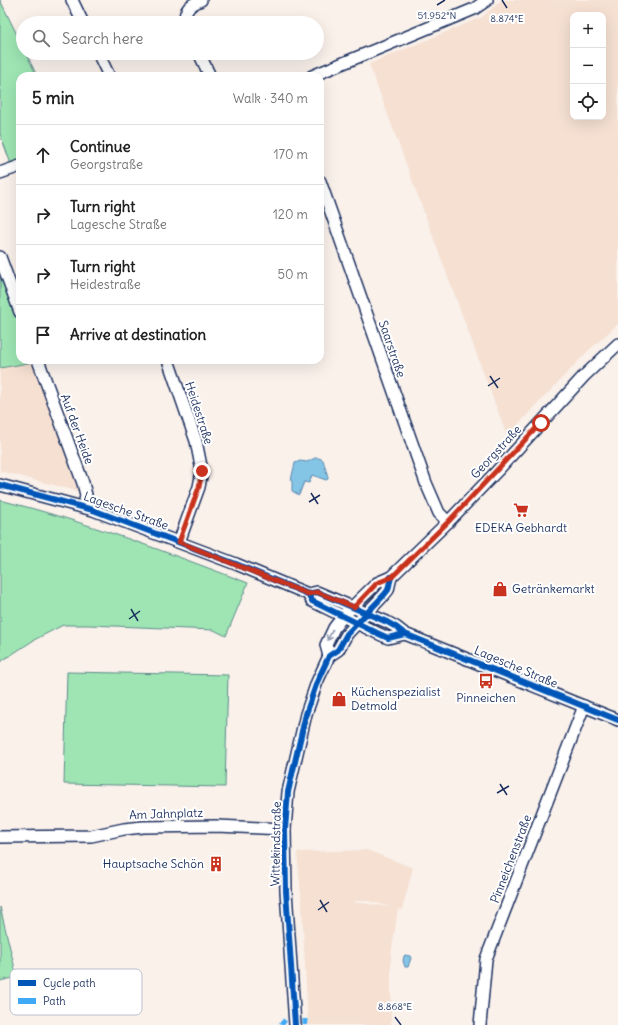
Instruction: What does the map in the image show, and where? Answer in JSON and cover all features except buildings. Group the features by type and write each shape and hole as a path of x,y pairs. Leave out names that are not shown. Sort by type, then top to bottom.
{"street":[{"path":"72,0 80,16"},
{"path":"184,16 190,5 201,0"},
{"path":"322,72 474,9 488,0"},
{"path":"101,60 107,72"},
{"path":"202,60 208,72"},
{"path":"0,173 16,167"},
{"name":"Saarstraße","path":"324,193 419,466 439,512 448,522"},
{"path":"0,257 16,301"},
{"name":"Georgstraße","path":"343,616 354,607 377,583 392,577 448,522 580,380 618,344"},
{"name":"Auf der Heide","path":"39,364 83,483 86,495 84,507"},
{"name":"Heidestraße","path":"169,364 196,441 202,471 199,487 179,542"},
{"name":"Lagesche Straße","path":"0,485 84,507 179,542 308,594 317,592 367,613 396,627 405,634 618,720"},
{"name":"Georgstraße","path":"367,613 388,590 392,577"},
{"name":"Lagesche Straße","path":"308,594 312,601 388,638 405,634"},
{"name":"Wittekindstraße","path":"295,1025 286,891 285,829 288,792 306,714 317,682 329,656 338,650 347,634 367,613"},
{"name":"Wittekindstraße","path":"329,656 326,645 334,628 343,616"},
{"name":"Pinneichenstraße","path":"480,1025 486,959 584,706"},
{"name":"Am Jahnplatz","path":"0,837 91,836 124,829 158,826 217,826 285,829"}],"shaded area":[{"path":"502,0 618,0 618,324 588,351 507,436 369,64 482,17"},
{"path":"23,364 35,364 81,492 0,471 0,368"},
{"path":"367,850 413,868 402,910 398,909 391,955 391,1025 308,1025 302,906 297,852","holes":["369,901 392,907 353,902"]}],"green space":[{"path":"0,0 16,33 16,60 29,60 35,72 16,72 16,162 11,164 0,134"},
{"path":"0,269 16,313 16,364 23,364 0,368"},
{"path":"0,500 94,527 248,583 226,636 214,630 63,625 34,640 0,662"},
{"path":"67,672 228,675 225,787 64,784"},
{"path":"0,907 15,969 10,969 10,979 0,981"}],"water":[{"path":"315,458 323,460 328,479 326,480 312,475 309,483 304,482 299,495 292,491 291,480 295,463 300,461 307,462"},
{"path":"405,955 410,956 411,958 408,967 405,967 403,961"}],"marked path":[{"path":"305,1019 305,1025"},
{"path":"281,1025 285,1020"}],"cycle path":[{"path":"0,485 93,510 236,564 308,594 317,592 387,622 405,634 618,720"},
{"path":"295,1025 286,891 285,829 288,792 306,714 317,682 329,656 338,650 347,634 388,590 391,577"},
{"path":"308,594 312,601 388,638 405,634"}],"place":[{"name":"EDEKA Gebhardt","path":"521,510"},
{"name":"Getränkemarkt","path":"500,589"},
{"name":"Pinneichen","path":"486,681"},
{"name":"Küchenspezialist Detmold","path":"339,699"},
{"name":"Hauptsache Schön","path":"216,864"}],"route":[{"path":"202,471 199,487 179,542 308,594 317,592 354,607 377,583 392,577 440,530 541,423"}]}
